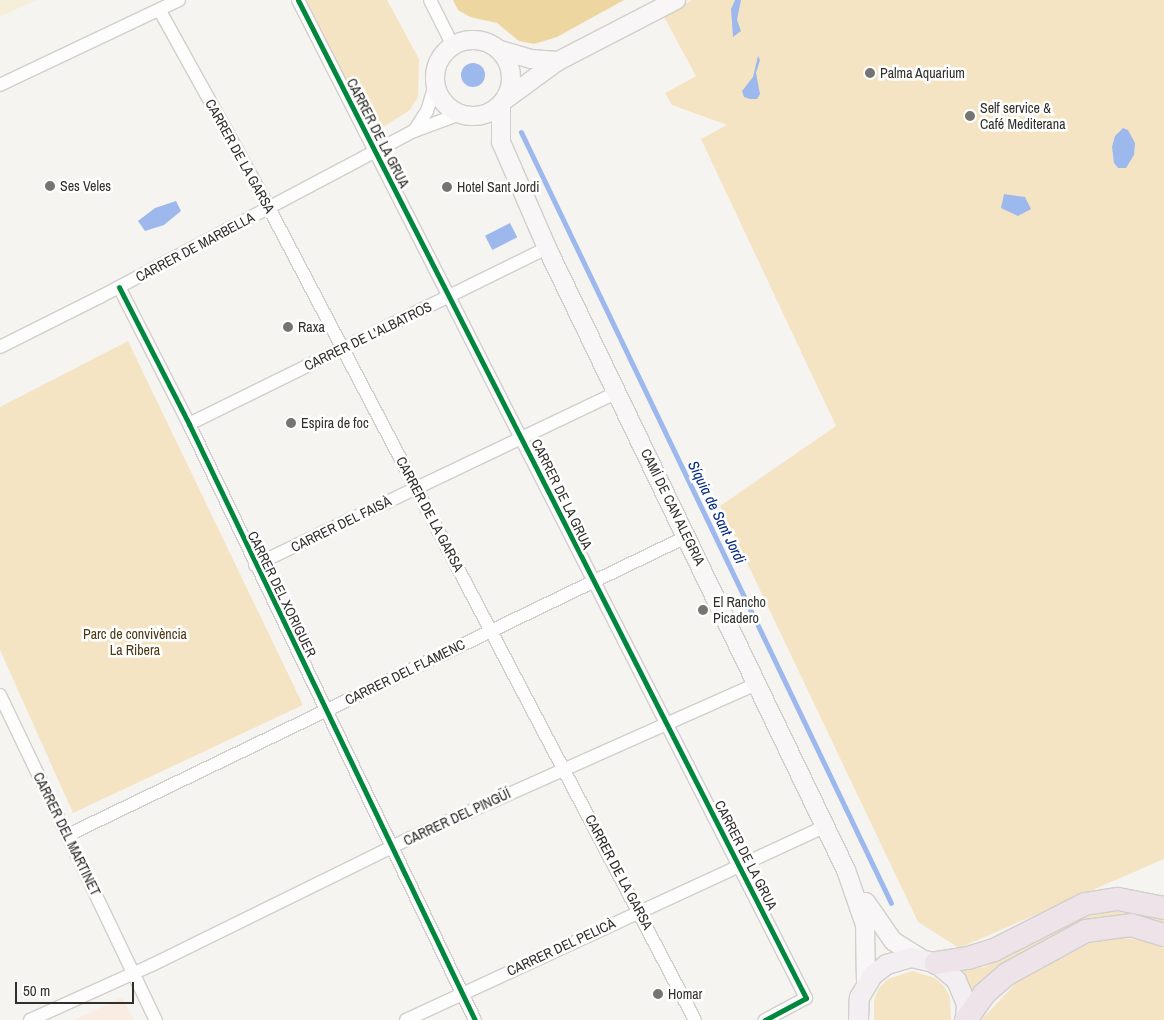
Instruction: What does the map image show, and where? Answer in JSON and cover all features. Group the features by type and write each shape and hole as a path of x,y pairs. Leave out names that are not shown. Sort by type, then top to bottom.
{"highway":[{"path":"928,961 982,955 1085,904 1118,899 1164,908"},
{"path":"966,1020 984,994 1007,974 1086,931 1131,925 1164,935"}],"main road":[{"path":"855,1015 866,982 886,964 902,958 928,961 950,973 960,988 966,1004 966,1020"}],"street":[{"path":"0,85 160,11 179,0"},
{"name":"CARRER DE LA GRUA","path":"298,0 374,152 522,436 593,582 806,998 765,1020"},
{"path":"430,0 452,44"},
{"path":"463,115 484,115 558,62 676,0"},
{"name":"CARRER DE LA GARSA","path":"160,11 269,208 640,911 695,1020"},
{"path":"414,131 426,111 435,85 435,72 441,56 452,44 475,39 500,50 532,59 558,62"},
{"path":"500,50 510,67 511,84 503,102 501,142"},
{"path":"435,85 442,101 463,115 487,127 501,142"},
{"name":"CARRER DE MARBELLA","path":"0,347 119,287 414,131 463,115"},
{"name":"CAMÍ DE CAN ALEGRIA","path":"501,142 547,248 688,536 846,870 884,931 901,947 928,961"},
{"name":"CARRER DE L'ALBATROS","path":"189,424 547,248"},
{"name":"CARRER DEL XORIGUER","path":"119,287 189,424 325,711 475,1020"},
{"name":"CARRER DEL FAISÀ","path":"255,565 617,392"},
{"name":"CARRER DEL FLAMENC","path":"68,835 325,711 491,628 688,536"},
{"name":"CARRER DEL PINGÜÍ","path":"30,1020 134,973 392,847 564,768 758,683"},
{"name":"CARRER DEL MARTINET","path":"0,695 134,973"},
{"name":"CARRER DEL PELICÀ","path":"406,1020 825,826"},
{"name":"CAMÍ DE CAN ALEGRIA","path":"846,870 867,932 866,982"},
{"path":"134,973 156,1020"}],"shaded area":[{"path":"453,0 624,0 557,37 534,44 519,41 497,23 470,17 458,10"},
{"path":"122,997 134,1020 75,1020"}],"green space":[{"path":"306,0 387,0 419,59 418,97 410,110 372,134"},
{"path":"692,0 1164,0 1164,859 959,948 918,922 720,506 836,426 701,139 727,125 672,105 665,93 696,76 664,17"},
{"name":"Parc de convivència La Ribera","path":"128,341 303,705 73,813 0,650 0,407"},
{"path":"1104,911 1151,914 1164,919 1164,925 1135,917 972,993 963,969 985,967 1071,922"},
{"path":"1115,937 1141,940 1164,948 1164,1020 981,1020 1018,981 1088,944"},
{"path":"912,971 935,978 944,986 950,997 951,1020 874,1020 874,1000 879,988 888,979"}],"sand":[{"path":"0,0 36,0 0,17"}],"water":[{"path":"735,0 741,0 737,20 741,31 733,37 731,9"},
{"path":"758,56 760,60 756,73 760,94 757,99 750,99 744,97 742,91 753,77"},
{"path":"473,63 482,66 485,75 482,84 473,87 464,84 461,75 464,66"},
{"path":"1123,128 1128,130 1135,143 1134,155 1126,168 1118,168 1114,163 1112,147 1115,136"},
{"path":"1004,194 1025,197 1031,209 1018,216 1001,208"},
{"path":"176,201 181,211 164,225 145,231 138,221 155,208"},
{"path":"510,223 517,237 492,250 485,236"}],"waterway":[{"name":"Síquia de Sant Jordi","path":"521,132 891,903"}],"cycle path":[{"path":"298,0 806,998 765,1020"},
{"path":"119,287 189,424 475,1020"}],"place":[{"name":"Palma Aquarium","path":"870,73"},
{"name":"Self service & Café Mediterana","path":"970,116"},
{"name":"Ses Veles","path":"50,186"},
{"name":"Hotel Sant Jordi","path":"447,187"},
{"name":"Raxa","path":"288,327"},
{"name":"Espira de foc","path":"291,423"},
{"name":"El Rancho Picadero","path":"703,610"},
{"name":"Homar","path":"658,994"}]}
